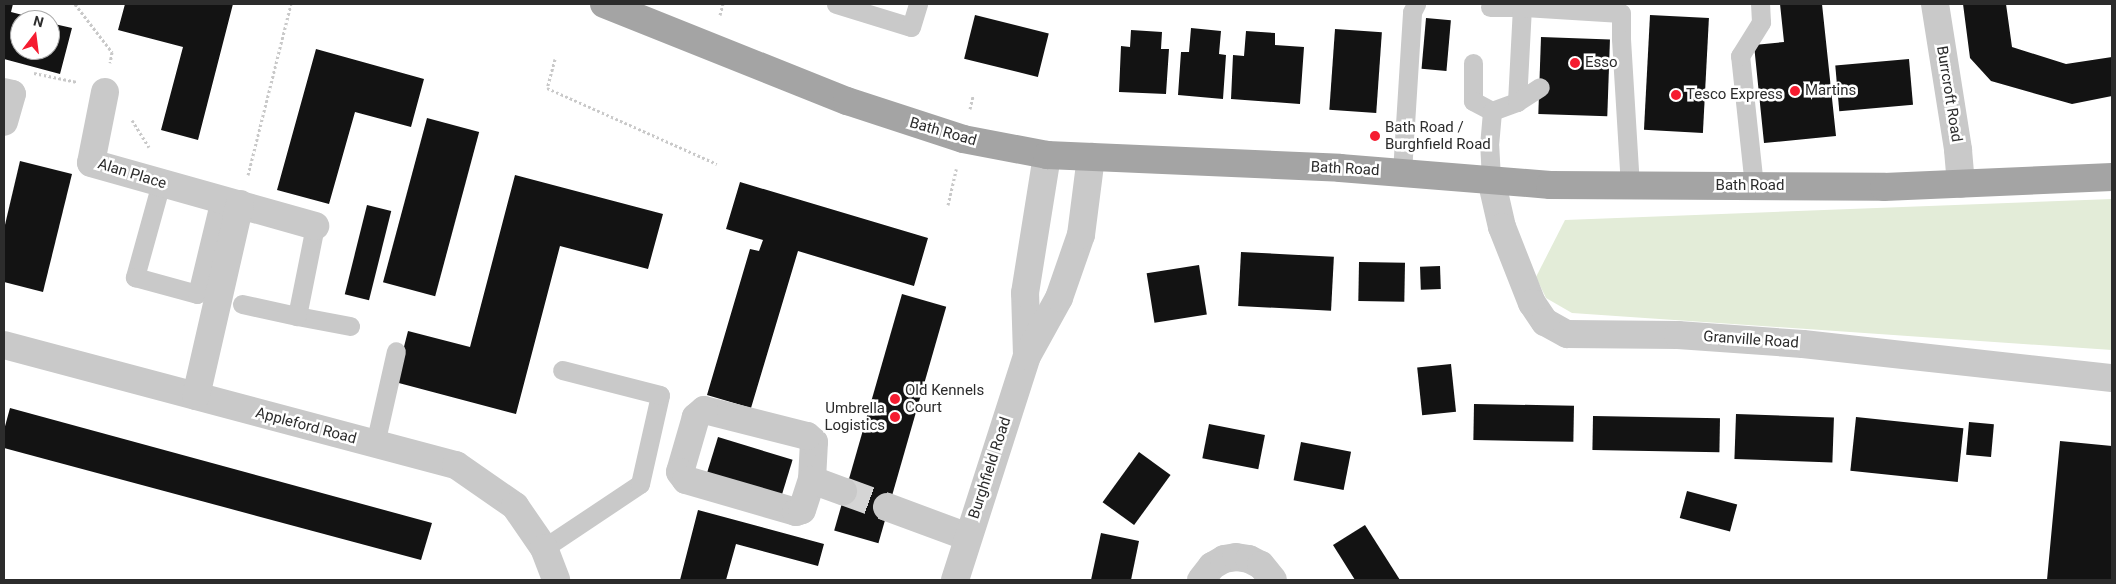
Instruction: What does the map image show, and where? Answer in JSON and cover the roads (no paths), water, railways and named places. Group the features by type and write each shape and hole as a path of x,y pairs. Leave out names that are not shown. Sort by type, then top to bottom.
{"main road":[{"name":"Bath Road","path":"604,4 856,104 963,139 1047,155 1402,172 1550,185 1884,186 2112,177"}],"street":[{"name":"Burrcroft Road","path":"1936,4 1958,150 1960,184"},
{"name":"Alan Place","path":"106,87 91,163 315,226"},
{"path":"4,92 12,94 4,122"},
{"name":"Burghfield Road","path":"1027,356 1025,293 1047,155"},
{"name":"Burghfield Road","path":"955,580 1027,356 1059,298 1080,236 1091,157"},
{"name":"Granville Road","path":"1491,179 1502,226 1532,302 1545,322 1567,334 1678,335 1803,344 2112,378"},
{"path":"196,396 230,202"},
{"name":"Appleford Road","path":"4,345 456,465 515,506 544,548 556,580"},
{"path":"704,410 807,436 814,442 812,480 802,510 796,512 686,480 680,472 696,417 704,410"},
{"path":"812,480 843,491"},
{"path":"887,507 968,537"},
{"path":"1201,580 1212,566 1224,559 1236,557 1249,559 1261,565 1273,580"}],"lane":[{"path":"836,4 911,28 918,4"},
{"path":"1402,172 1412,12 1416,4"},
{"path":"1754,186 1740,56 1761,22 1760,4"},
{"path":"1490,7 1621,13 1630,185"},
{"path":"1517,102 1522,7"},
{"path":"1473,63 1472,101 1492,111 1517,102 1540,87"},
{"path":"1491,179 1489,146 1492,111"},
{"path":"161,183 135,277 197,294 230,202"},
{"path":"297,316 315,226"},
{"path":"242,304 350,326"},
{"path":"375,444 396,351"},
{"path":"544,548 640,484 660,395 562,370"}],"tunnel":[{"path":"843,491 887,507"}],"place":[{"name":"Esso","path":"1575,63"},
{"name":"Martins","path":"1795,91"},
{"name":"Tesco Express","path":"1676,95"},
{"name":"Bath Road / Burghfield Road","path":"1375,136"},
{"name":"Old Kennels Court","path":"895,399"},
{"name":"Umbrella Logistics","path":"895,417"}]}
